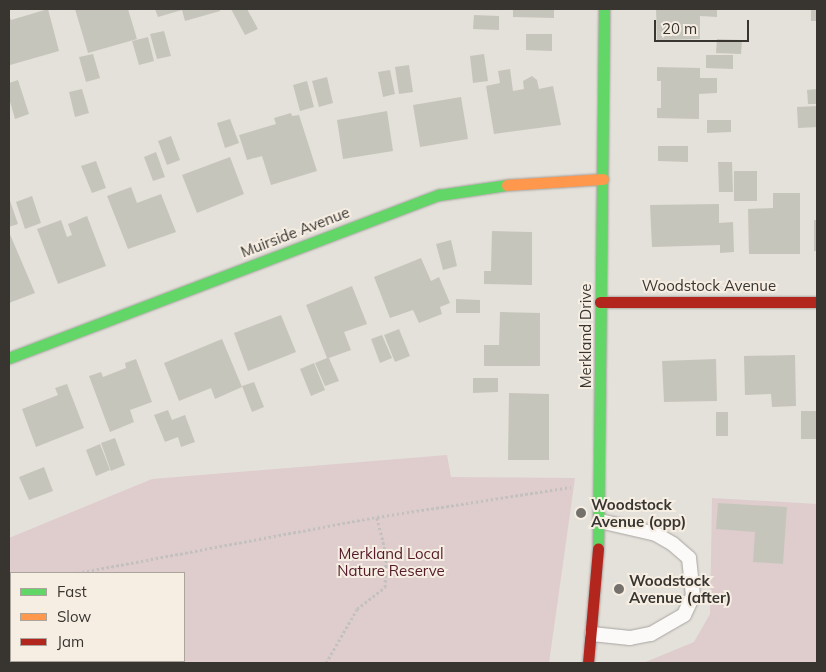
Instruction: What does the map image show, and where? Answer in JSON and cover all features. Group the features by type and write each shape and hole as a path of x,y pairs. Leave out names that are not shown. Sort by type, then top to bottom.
{"street":[{"name":"Merkland Drive","path":"588,663 592,634 600,521 600,302 604,9"},
{"name":"Muirside Avenue","path":"9,358 439,195 491,186 603,179"},
{"name":"Woodstock Avenue","path":"600,302 817,302"}],"lane":[{"path":"592,634 630,638 651,634 684,615 693,596 689,558 673,544 656,534 600,521"}],"path":[{"path":"82,572 377,517 600,482"},
{"path":"326,663 357,609 385,587 386,554 377,517"}],"green space":[{"name":"Merkland Local Nature Reserve","path":"447,455 451,477 575,478 549,663 9,663 9,538 152,479"},
{"path":"712,498 817,504 817,663 643,663 694,642 710,614"}],"building":[{"path":"48,9 59,51 10,65 9,15 11,20"},
{"path":"75,9 128,9 137,39 88,53"},
{"path":"155,9 220,9 220,11 185,21 182,10 158,17"},
{"path":"231,9 247,9 258,29 245,35"},
{"path":"513,9 554,9 554,18 513,17"},
{"path":"656,9 717,9 717,17 700,16 700,39 657,40"},
{"path":"811,9 817,9 817,21 811,21"},
{"path":"474,15 499,16 499,30 473,29"},
{"path":"164,31 171,56 157,59 150,34"},
{"path":"526,34 552,34 552,51 526,50"},
{"path":"148,37 154,61 139,65 132,41"},
{"path":"717,39 742,40 741,54 716,53"},
{"path":"93,54 100,78 86,82 79,57"},
{"path":"484,54 488,81 473,83 470,56"},
{"path":"706,55 733,55 733,69 706,68"},
{"path":"409,65 413,92 399,94 395,67"},
{"path":"657,67 700,68 700,78 717,78 717,93 699,94 699,119 657,118 657,108 661,108 661,81 657,81"},
{"path":"510,69 513,91 524,89 523,81 532,76 537,80 539,89 553,86 561,125 494,134 486,86 500,83 498,71"},
{"path":"390,70 395,94 383,97 378,72"},
{"path":"327,77 333,103 319,107 312,81"},
{"path":"18,80 29,114 15,119 9,98 9,83"},
{"path":"307,81 314,107 300,111 293,85"},
{"path":"82,89 89,113 75,117 69,92"},
{"path":"817,89 817,104 808,104 807,90"},
{"path":"461,97 468,139 420,147 413,105"},
{"path":"817,106 817,127 798,128 797,107"},
{"path":"387,111 393,151 343,159 337,120"},
{"path":"291,113 292,116 299,115 317,171 271,185 262,156 247,160 239,135 276,124 274,118"},
{"path":"230,119 239,143 225,148 217,123"},
{"path":"707,120 731,120 731,132 707,133"},
{"path":"171,136 180,160 167,165 158,141"},
{"path":"658,146 688,146 688,162 658,161"},
{"path":"156,152 165,177 153,181 144,157"},
{"path":"230,157 244,194 197,213 182,175"},
{"path":"96,161 106,188 92,193 81,166"},
{"path":"718,162 732,162 733,192 719,192"},
{"path":"734,171 757,171 757,201 734,201"},
{"path":"131,187 137,203 161,194 176,232 128,249 107,196"},
{"path":"773,193 800,193 800,254 749,254 748,209 773,208"},
{"path":"32,196 41,223 25,229 16,202"},
{"path":"9,198 18,224 9,227"},
{"path":"719,204 719,223 733,222 734,252 720,253 720,245 652,247 650,205"},
{"path":"87,216 106,266 58,284 37,229 61,220 67,237 72,235 68,224"},
{"path":"814,220 817,220 817,251 814,251"},
{"path":"492,231 532,232 532,285 484,284 484,271 491,271"},
{"path":"9,232 35,293 9,303"},
{"path":"451,240 457,266 443,270 436,244"},
{"path":"421,258 431,281 439,277 450,303 440,307 442,314 419,323 413,310 390,318 374,277"},
{"path":"352,286 367,324 344,332 351,350 329,358 339,381 325,386 315,363 327,358 306,305"},
{"path":"456,299 480,300 480,313 456,313"},
{"path":"500,312 540,313 540,366 484,366 484,345 499,345"},
{"path":"281,315 296,352 248,371 234,333"},
{"path":"399,329 410,356 395,362 384,335"},
{"path":"382,335 392,358 380,363 371,339"},
{"path":"222,339 242,387 215,399 211,388 179,401 164,363"},
{"path":"795,355 796,406 772,407 771,394 745,395 744,356"},
{"path":"136,359 152,402 130,410 134,422 110,432 89,376 101,372 103,377 126,368 125,363"},
{"path":"716,359 717,401 664,402 662,361"},
{"path":"314,363 325,390 311,396 300,369"},
{"path":"473,378 498,378 498,392 473,393"},
{"path":"254,382 264,407 252,412 242,386"},
{"path":"67,384 84,428 36,447 22,409 58,395 55,388"},
{"path":"509,393 549,394 549,460 508,460"},
{"path":"168,410 172,420 185,415 195,442 181,447 178,437 165,442 154,415"},
{"path":"801,411 817,411 817,439 801,439"},
{"path":"716,412 728,412 728,436 716,436"},
{"path":"115,438 125,465 111,471 101,443"},
{"path":"100,444 110,470 96,476 86,450"},
{"path":"44,467 53,491 29,500 19,477"},
{"path":"718,503 787,507 783,564 753,562 755,532 716,529"}],"traffic: fast":[{"path":"598,548 604,9"},
{"path":"9,358 439,195 507,185"}],"traffic: slow":[{"path":"507,185 603,179"}],"traffic: jam":[{"path":"600,302 817,302"},
{"path":"588,663 598,548"}],"place":[{"name":"Woodstock Avenue (opp)","path":"581,513"},
{"name":"Woodstock Avenue (after)","path":"619,589"}]}
